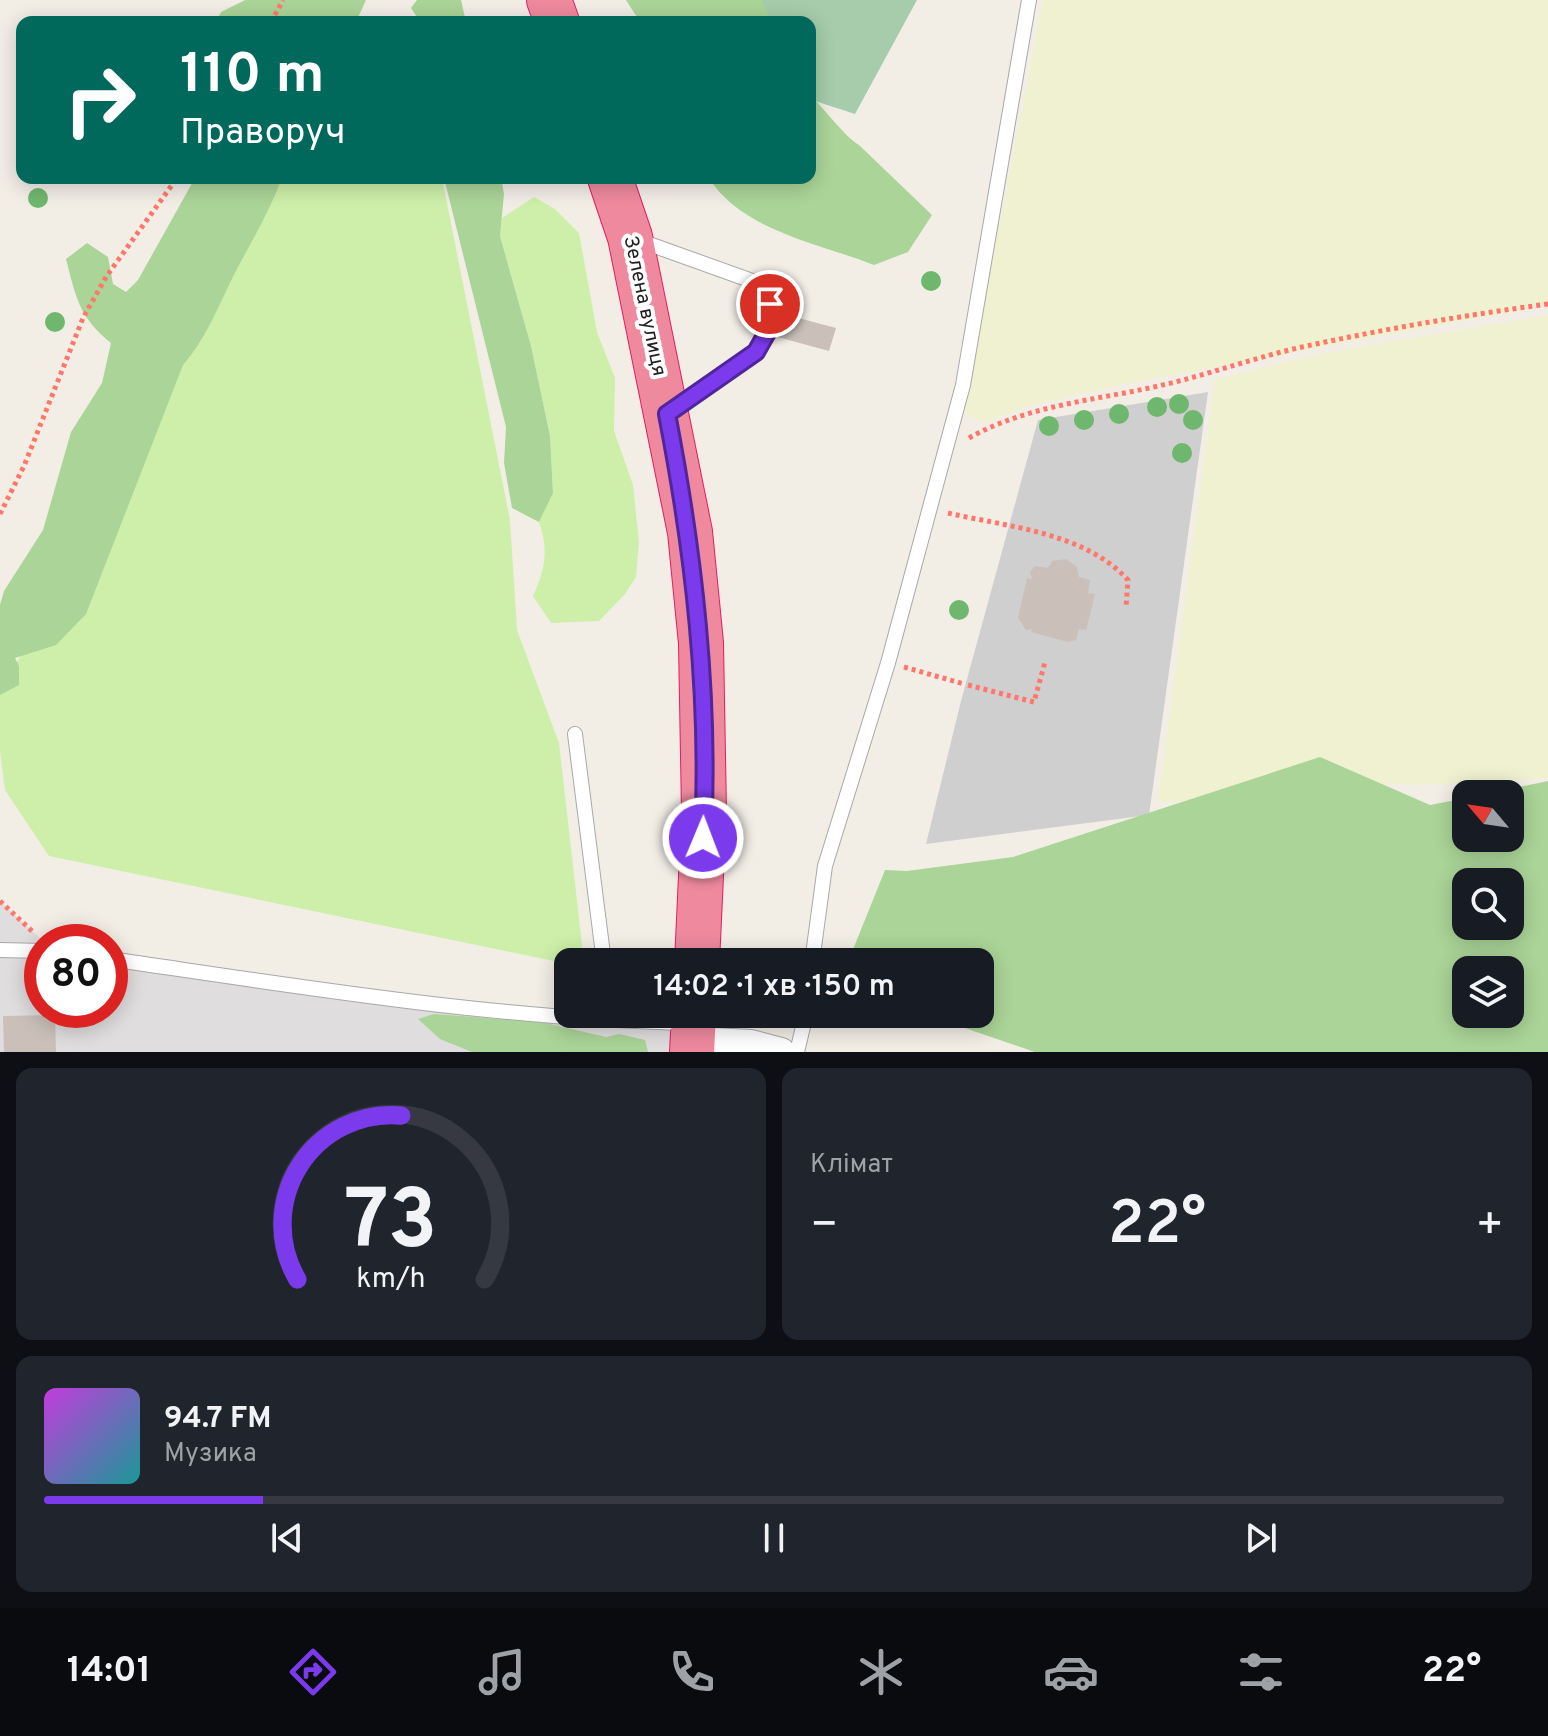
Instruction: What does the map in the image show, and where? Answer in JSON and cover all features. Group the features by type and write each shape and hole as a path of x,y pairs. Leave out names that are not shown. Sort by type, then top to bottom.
{"highway":[{"name":"Зелена вулиця","path":"612,184 630,237 690,532 701,643 704,812 698,948"}],"street":[{"path":"693,1033 781,1052"}],"lane":[{"path":"814,948 825,866 888,663 963,385 1029,0"},
{"path":"630,237 766,286 773,322 756,352 667,414"},
{"path":"575,734 602,948"},
{"path":"0,950 24,951"},
{"path":"128,962 394,1001 554,1014"},
{"path":"666,1028 693,1033"},
{"path":"797,1052 803,1028"}],"path":[{"path":"0,514 24,466 83,318 106,277 173,184"},
{"path":"944,453 994,424 1079,401 1167,384 1300,347 1454,317 1548,304"},
{"path":"931,509 1073,543 1109,559 1128,580 1126,607"},
{"path":"888,663 1034,702 1045,662"},
{"path":"0,901 25,924"}],"shaded area":[{"path":"1208,392 1149,815 926,844 961,701 1038,420"},
{"path":"0,901 25,924 24,1028 128,1028 128,962 394,1001 554,1013 554,1028 694,1028 692,1052 0,1052"}],"green space":[{"path":"245,0 366,0 359,16 219,16"},
{"path":"417,0 461,0 465,16 416,16 411,8"},
{"path":"626,0 781,0 786,16 636,16"},
{"path":"761,0 917,0 855,114 816,101 816,16 769,16"},
{"path":"1043,0 1548,0 1548,305 1120,385 1029,406 984,423 966,414 961,398 1006,194"},
{"path":"816,102 847,136 932,215 908,252 874,265 761,223 723,196 714,184 816,184"},
{"path":"192,184 279,184 207,330 183,365 86,614 56,645 15,658 19,666 19,685 0,695 0,605 4,591 43,530 71,432 102,383 111,343 100,334 80,306 66,259 87,243 108,257 113,284 126,292 138,280"},
{"path":"280,184 443,184 510,520 517,630 559,743 582,948 554,948 554,961 49,856 5,790 0,752 0,693"},
{"path":"445,184 502,184 500,236 531,346 550,436 553,493 539,522 512,508 504,463 506,427"},
{"path":"534,197 555,209 579,233 597,332 615,378 614,431 633,485 639,542 636,577 625,594 599,621 551,623 533,596 544,559 539,522 553,492 550,436 531,346 500,236 502,218"},
{"path":"1548,315 1548,778 1452,780 1452,783 1420,785 1293,779 1230,801 1158,802 1215,379 1325,353"},
{"path":"1320,757 1430,805 1452,801 1452,852 1524,852 1524,786 1548,781 1548,1052 1035,1052 965,1028 994,1028 994,948 854,948 885,870 907,871 1013,857"},
{"path":"434,1014 541,1022 554,1025 554,1028 606,1037 619,1034 645,1040 648,1052 472,1052 440,1039 418,1019"}],"building":[{"path":"754,306 836,328 829,351 748,329"},
{"path":"1066,559 1077,567 1079,577 1090,580 1088,593 1095,594 1086,630 1079,629 1076,640 1068,642 1031,632 1032,629 1026,630 1018,618 1027,578 1032,579 1030,572 1035,566 1048,568 1052,561"},
{"path":"3,1016 24,1016 24,1028 55,1028 56,1052 4,1052"}],"route":[{"path":"703,838 701,643 690,532 667,414 756,352 773,322 770,304"}]}
